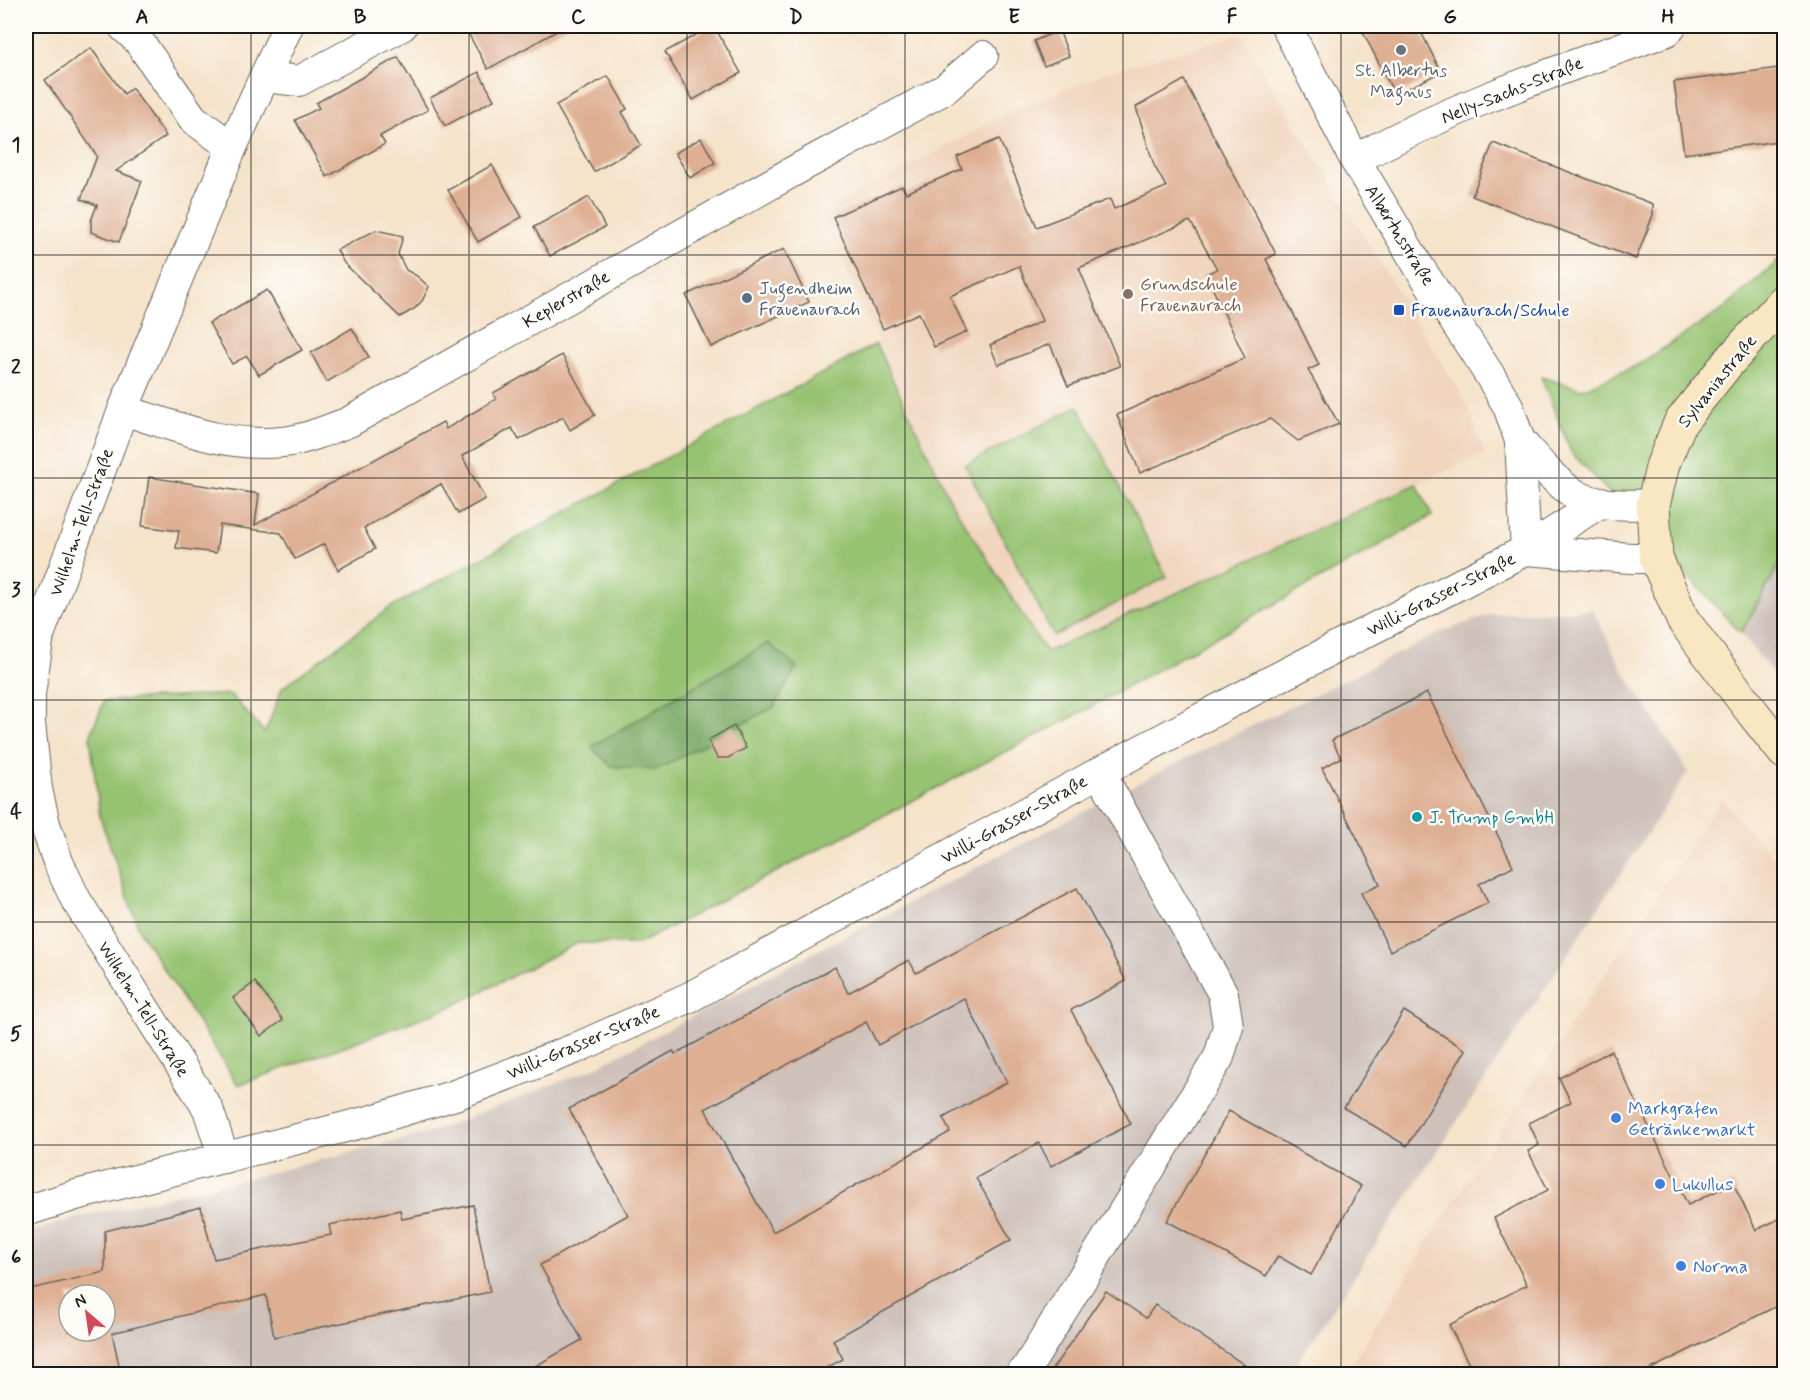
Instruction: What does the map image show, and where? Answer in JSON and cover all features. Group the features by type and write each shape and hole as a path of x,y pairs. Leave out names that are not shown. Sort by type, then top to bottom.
{"street":[{"path":"123,26 138,40 193,119 232,147"},
{"name":"Wilhelm-Tell-Straße","path":"224,1158 208,1109 75,900 58,862 45,824 37,789 30,723 30,694 39,635 123,410 232,147 288,26"},
{"path":"265,76 299,81 402,26"},
{"name":"Albertusstraße","path":"1286,26 1355,160 1419,267 1490,374 1508,406 1520,441 1526,550"},
{"name":"Nelly-Sachs-Straße","path":"1355,160 1392,140 1485,97 1667,31 1671,26"},
{"name":"Keplerstraße","path":"123,410 218,439 249,444 284,442 316,435 349,422 783,177 945,89 983,56"},
{"name":"Sylvaniastraße","path":"1785,301 1727,363 1680,423 1663,464 1653,505 1656,558 1683,620 1785,752"},
{"name":"Albertusstraße","path":"1520,441 1551,475 1579,496 1601,502"},
{"path":"1601,502 1653,505"},
{"name":"Willi-Grasser-Straße","path":"26,1211 76,1195 369,1121 455,1095 574,1049 690,997 1100,772 1526,550 1601,502"},
{"name":"Willi-Grasser-Straße","path":"1526,550 1656,558"},
{"name":"Willi-Grasser-Straße","path":"1021,1374 1219,1057 1228,1026 1223,994 1100,772"}],"shaded area":[{"name":"Grundschule Frauenaurach","path":"1240,34 1468,406 1484,454 1046,652 951,502 821,214 1010,112 1108,72"},
{"path":"1784,556 1784,688 1741,633"},
{"path":"1593,610 1620,665 1688,772 1290,1374 26,1374 26,1233 79,1217 237,1181 432,1132 590,1070 1167,768 1441,632 1492,614"},
{"path":"1721,799 1784,870 1784,1374 1346,1374 1430,1237"}],"green space":[{"path":"1784,256 1784,556 1741,633 1571,452 1541,377 1582,389 1636,366 1721,311"},
{"path":"876,344 951,502 1046,652 1417,484 1432,516 1084,711 638,944 578,943 451,1007 238,1085 140,932 100,817 90,736 104,701 230,694 265,733 282,688 391,607"},
{"path":"1078,406 1167,577 1054,636 965,465"},
{"path":"768,643 797,667 774,707 656,770 611,766 591,747"}],"building":[{"path":"464,26 566,26 488,69"},
{"path":"712,26 741,73 693,100 665,52"},
{"name":"St. Albertus Magnus","path":"1360,26 1418,26 1441,72 1395,95"},
{"path":"1059,30 1069,56 1044,66 1034,41"},
{"path":"91,48 124,94 132,88 166,136 116,171 142,181 119,242 91,232 91,221 97,205 81,199 97,156 45,80"},
{"path":"398,57 428,110 380,136 385,144 327,177 295,120 319,108 316,103"},
{"path":"1785,67 1785,140 1684,154 1674,82"},
{"path":"479,72 494,100 445,126 430,98"},
{"path":"608,76 627,109 622,112 641,145 594,172 556,105"},
{"path":"1184,80 1276,254 1266,259 1319,365 1308,370 1339,424 1298,441 1270,419 1140,473 1117,415 1245,358 1206,274 1217,269 1190,221 1079,268 1120,366 1068,386 1050,344 998,365 990,345 1042,321 1019,266 950,296 967,332 934,347 919,313 883,329 833,217 902,186 906,193 962,169 957,157 999,139 1037,227 1110,199 1114,209 1166,187 1154,165 1136,107"},
{"path":"701,138 715,163 690,178 675,153"},
{"path":"1493,143 1653,204 1653,215 1636,259 1472,196"},
{"path":"492,165 522,217 478,242 448,190"},
{"path":"589,197 605,227 550,256 534,227"},
{"path":"376,230 403,236 398,254 406,270 429,287 422,301 400,317 344,263 337,250"},
{"name":"Jugendheim Frauenaurach","path":"784,249 809,302 711,347 686,295"},
{"path":"267,290 302,350 259,375 247,356 232,364 209,323"},
{"path":"352,328 369,357 327,382 311,353"},
{"path":"562,355 595,415 570,430 563,417 519,440 512,428 462,456 485,499 458,514 441,484 364,528 375,549 338,570 324,544 295,559 281,533 220,525 216,553 176,548 179,531 142,526 149,477 259,494 255,525 443,422 446,429 496,399 493,393"},
{"name":"J. Trump GmbH","path":"1427,693 1513,866 1479,884 1488,903 1390,951 1361,893 1380,884 1322,768 1341,758 1332,740"},
{"path":"734,726 746,748 728,758 717,758 708,740"},
{"path":"1077,888 1126,981 1071,1010 1131,1124 1051,1166 1039,1143 976,1178 1011,1240 833,1340 843,1359 815,1374 521,1374 582,1340 540,1265 628,1215 569,1109 673,1051 675,1054 835,967 848,993 909,960 916,973","holes":["964,998 1007,1082 943,1118 950,1132 773,1232 705,1109 866,1022 878,1045"]},
{"path":"255,982 283,1020 261,1036 233,998"},
{"path":"1404,1011 1466,1050 1407,1146 1344,1108"},
{"path":"1611,1051 1688,1205 1733,1183 1756,1230 1785,1216 1785,1302 1641,1374 1474,1374 1449,1325 1527,1285 1494,1218 1548,1190 1528,1151 1539,1145 1529,1123 1571,1102 1559,1078"},
{"path":"1229,1111 1361,1186 1311,1275 1278,1256 1266,1276 1167,1221"},
{"path":"473,1205 490,1292 274,1337 266,1295 117,1332 117,1283 57,1283 57,1343 114,1343 121,1374 26,1374 26,1290 105,1272 105,1231 201,1207 214,1259 331,1235 329,1225 400,1210 402,1219"},
{"path":"1106,1291 1146,1318 1155,1305 1258,1374 1049,1374"}],"place":[{"name":"St. Albertus Magnus","path":"1401,50"},
{"name":"Grundschule Frauenaurach","path":"1128,294"},
{"name":"Jugendheim Frauenaurach","path":"747,298"},
{"name":"Frauenaurach/Schule","path":"1399,310"},
{"name":"J. Trump GmbH","path":"1417,817"},
{"name":"Markgrafen Getränkemarkt","path":"1616,1118"},
{"name":"Lukullus","path":"1660,1184"},
{"name":"Norma","path":"1681,1266"}]}
